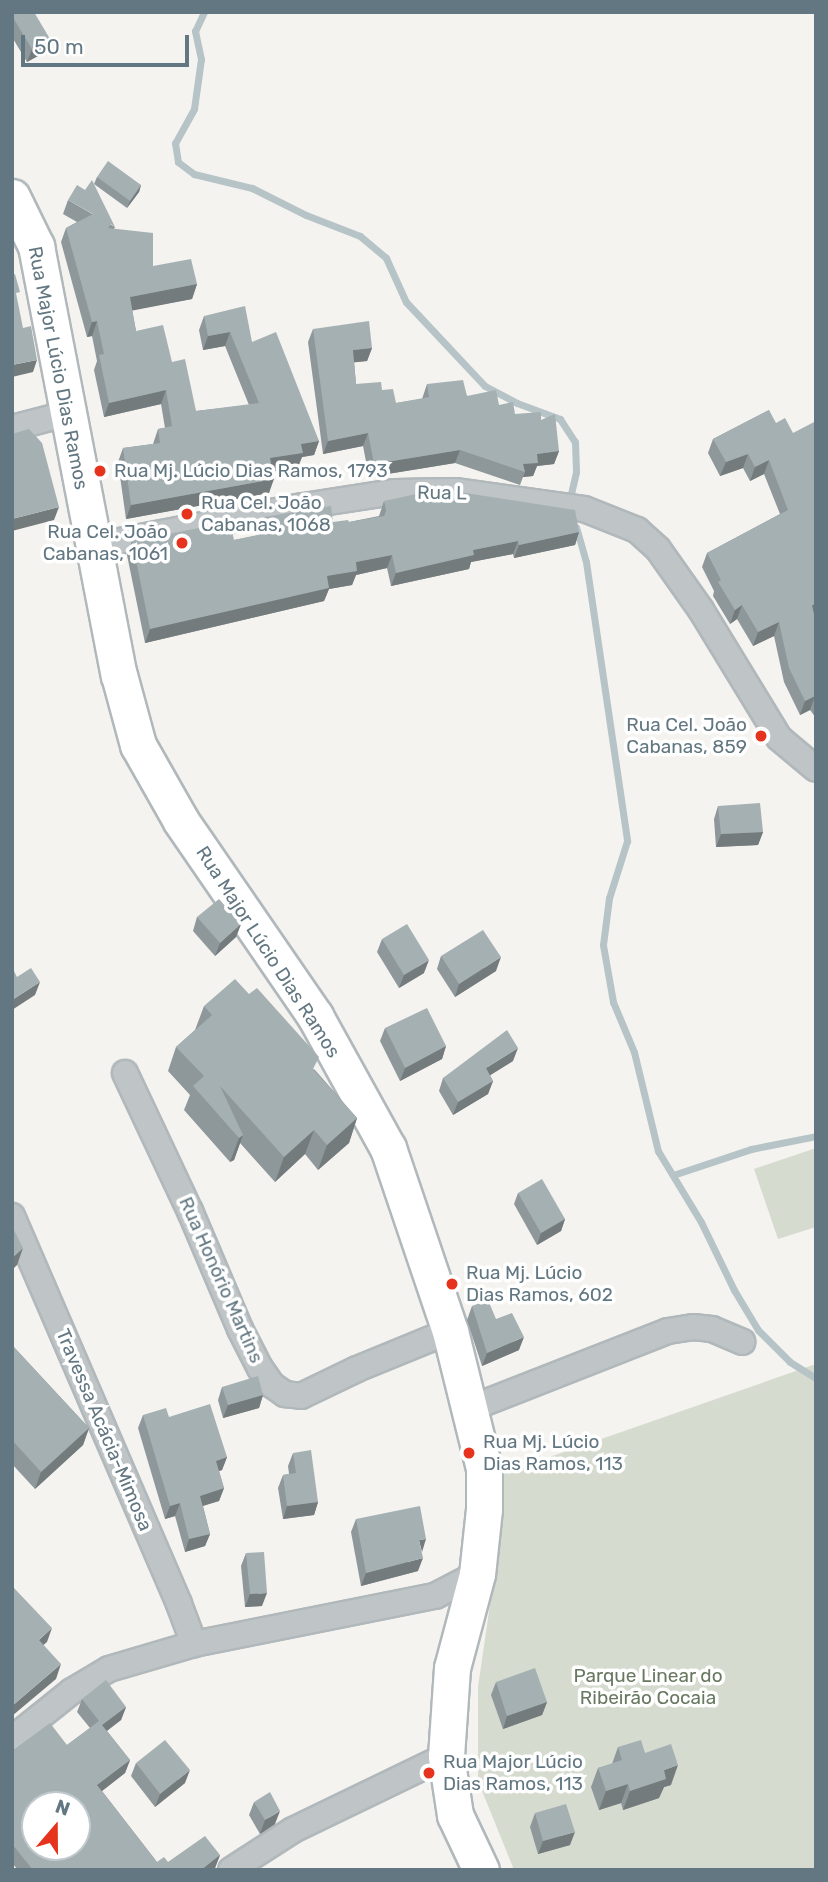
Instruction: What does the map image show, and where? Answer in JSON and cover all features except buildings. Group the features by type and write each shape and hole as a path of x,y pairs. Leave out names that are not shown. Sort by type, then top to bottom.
{"main road":[{"name":"Rua Major Lúcio Dias Ramos","path":"12,197 36,246 119,676 138,745 181,821 315,1016 388,1148 450,1332 484,1468 483,1534 477,1574 452,1668 446,1756 455,1815 481,1870"}],"street":[{"path":"12,428 69,414"},
{"name":"Rua L","path":"93,546 303,506 395,492 455,491 584,509 637,530 658,549 701,610 779,738 816,768"},
{"name":"Rua Honório Martins","path":"125,1073 190,1211 240,1329 272,1385 285,1394 301,1396 357,1369 450,1332"},
{"name":"Travessa Acácia-Mimosa","path":"12,1216 194,1644"},
{"path":"469,1409 668,1331 693,1327 712,1329 742,1342"},
{"path":"12,1739 72,1691 109,1669 194,1644 435,1596 477,1574"},
{"path":"435,1596 465,1618"},
{"path":"231,1870 293,1830 446,1756"}],"green space":[{"path":"816,1148 816,1227 778,1239 754,1169"},
{"name":"Parque Linear do Ribeirão Cocaia","path":"816,1364 816,1870 514,1870 478,1781 478,1687 495,1570 504,1473"}],"waterway":[{"path":"204,12 195,31 201,59 194,109 175,143 178,162 194,174 252,188 306,215 360,236 386,258 406,302 485,386 517,403 560,419 575,442 576,472 569,502"},
{"path":"576,527 586,562 627,841 609,898 603,945 613,1002 634,1052 658,1151 701,1222 734,1290 758,1330 790,1362 816,1378"},
{"path":"673,1175 751,1149 816,1136"}],"place":[{"name":"Rua Mj. Lúcio Dias Ramos, 1793","path":"100,471"},
{"name":"Rua Cel. João Cabanas, 1068","path":"187,514"},
{"name":"Rua Cel. João Cabanas, 1061","path":"182,543"},
{"name":"Rua Cel. João Cabanas, 859","path":"761,736"},
{"name":"Rua Mj. Lúcio Dias Ramos, 602","path":"452,1284"},
{"name":"Rua Mj. Lúcio Dias Ramos, 113","path":"469,1453"},
{"name":"Rua Major Lúcio Dias Ramos, 113","path":"429,1773"}]}
